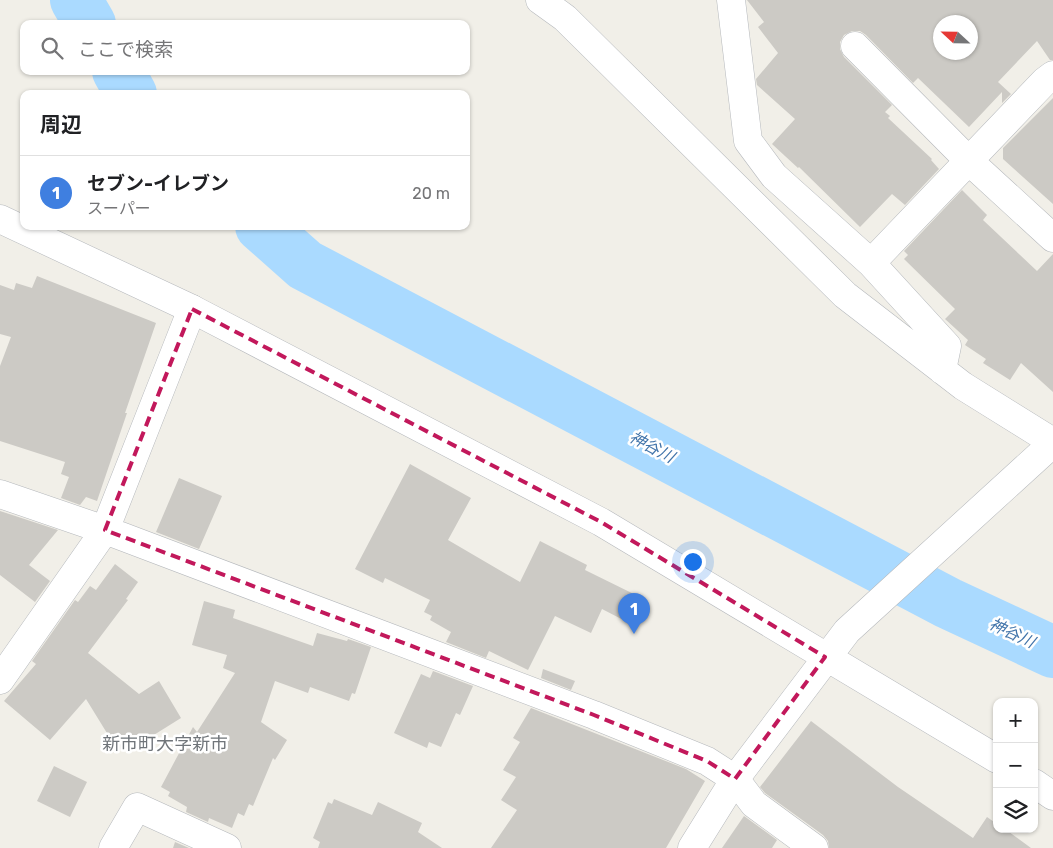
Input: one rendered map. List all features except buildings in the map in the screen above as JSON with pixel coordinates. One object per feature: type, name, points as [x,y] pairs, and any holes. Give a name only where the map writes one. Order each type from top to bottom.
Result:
[{"type":"street","points":[[540,0],[565,18],[845,295],[963,386],[1053,443],[847,631],[825,657],[734,779],[692,848]]},
{"type":"street","points":[[731,0],[748,141],[774,176],[871,263],[946,346],[942,370]]},
{"type":"street","points":[[855,46],[968,161],[1053,238]]},
{"type":"street","points":[[871,263],[1045,80],[1053,75]]},
{"type":"street","points":[[0,219],[20,228]]},
{"type":"street","points":[[23,230],[192,309],[601,522],[993,756]]},
{"type":"street","points":[[0,680],[105,530],[192,309]]},
{"type":"street","points":[[0,494],[105,530],[594,715],[707,761],[734,779],[754,804],[814,848]]},
{"type":"street","points":[[1038,786],[1053,796]]},
{"type":"street","points":[[113,848],[137,807],[227,848]]},
{"type":"highlighted area","points":[[192,309],[601,522],[825,657],[735,779],[707,761],[594,715],[105,530]]},
{"type":"waterway","name":"神谷川","points":[[76,0],[88,20]]},
{"type":"waterway","name":"神谷川","points":[[120,75],[129,90]]},
{"type":"waterway","name":"神谷川","points":[[266,230],[305,265],[948,603],[1053,652]]},
{"type":"place","name":"セブン-イレブン","points":[[634,634]]},
{"type":"district","name":"新市町大字新市","points":[[165,744]]}]
